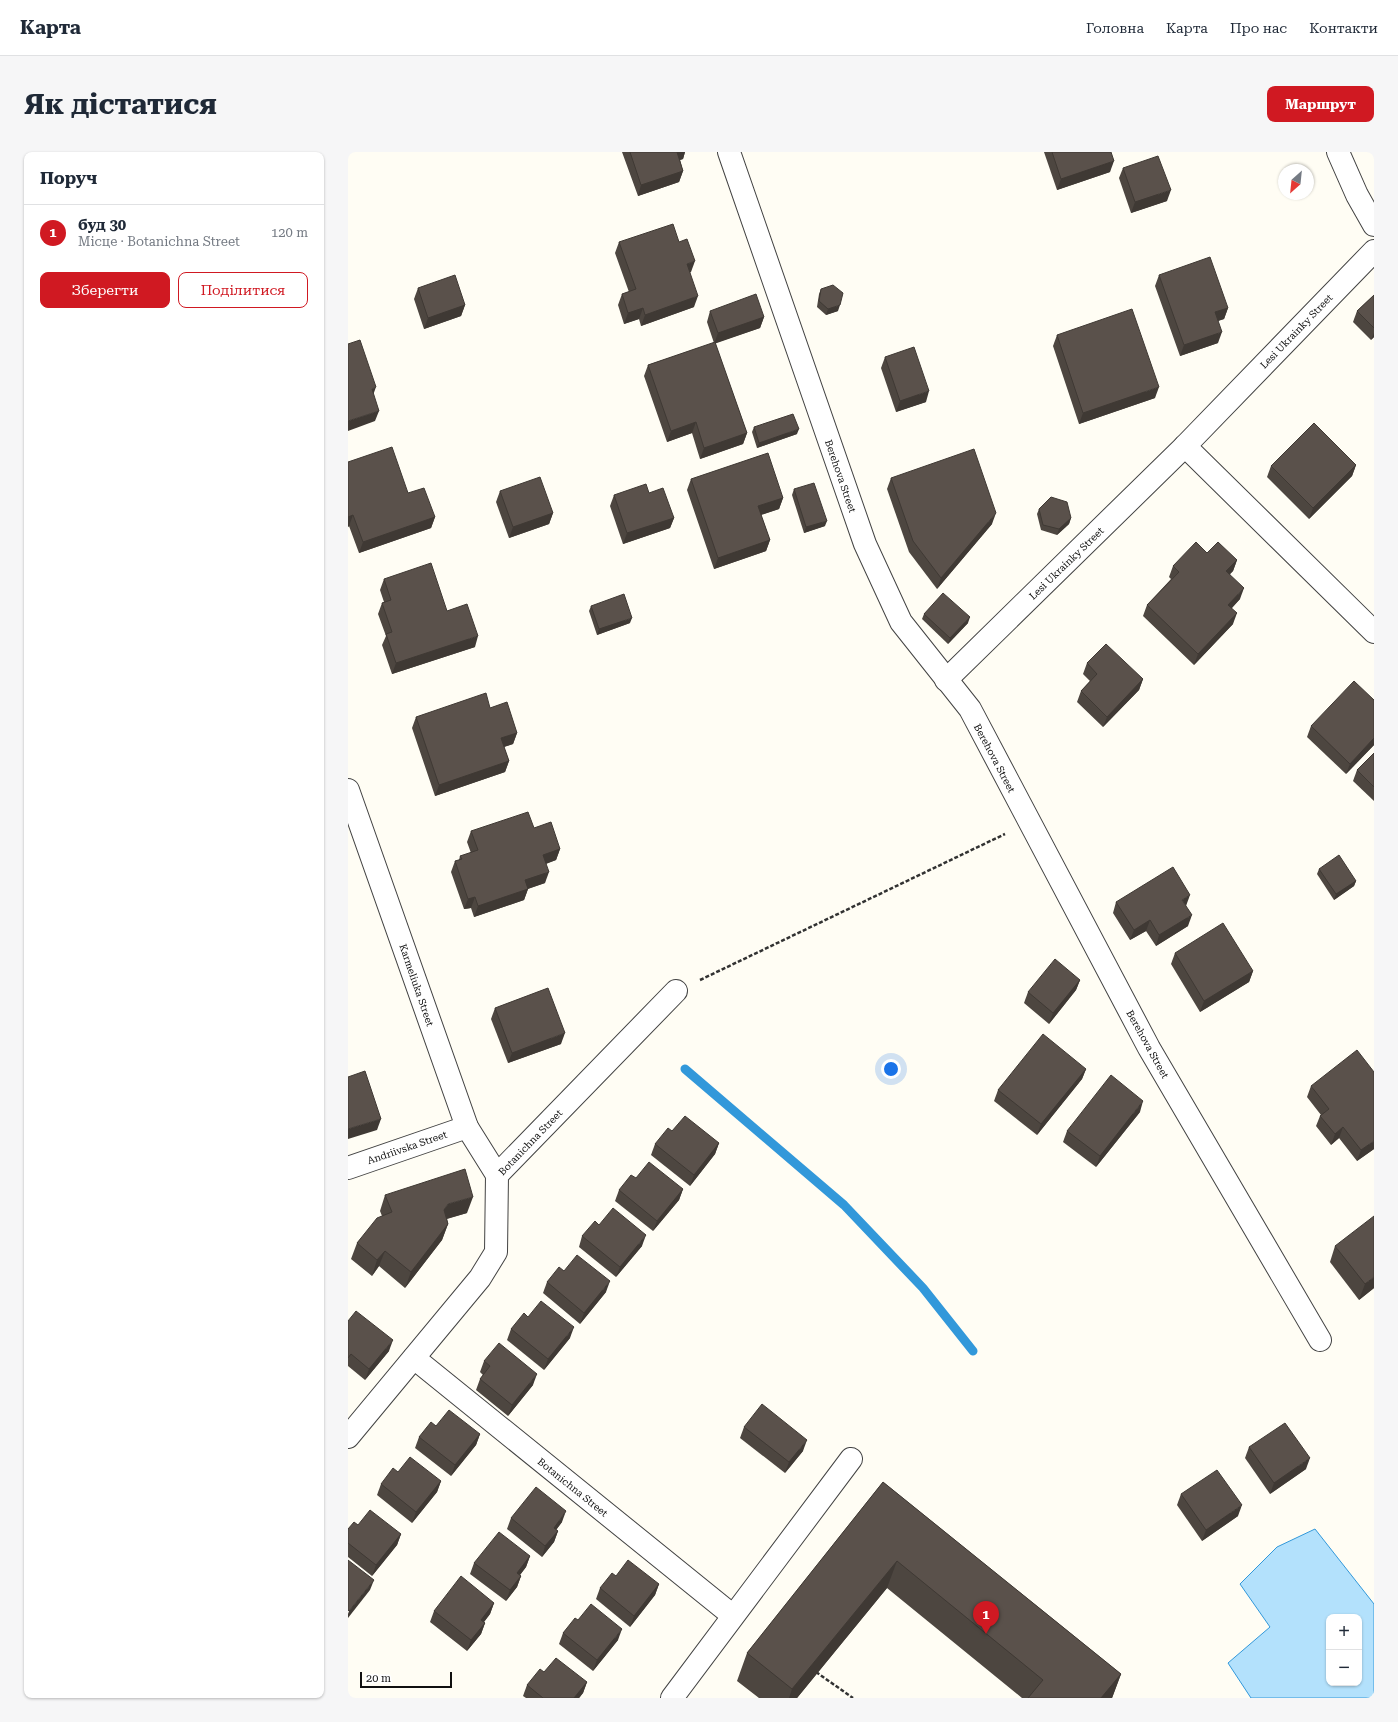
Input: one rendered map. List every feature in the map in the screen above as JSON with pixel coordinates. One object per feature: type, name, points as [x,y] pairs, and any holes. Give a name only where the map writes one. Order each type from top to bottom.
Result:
[{"type":"street","name":"Berehova Street","points":[[728,152],[865,544],[901,622],[970,710],[1149,1048],[1320,1340]]},
{"type":"street","points":[[1338,152],[1357,195],[1374,225]]},
{"type":"street","name":"Lesi Ukrainky Street","points":[[946,680],[1186,446],[1374,251]]},
{"type":"street","points":[[1186,446],[1374,632]]},
{"type":"street","name":"Karmeliuka Street","points":[[348,790],[467,1127],[497,1175]]},
{"type":"street","name":"Botanichna Street","points":[[348,1437],[480,1278],[496,1252],[497,1175],[676,991]]},
{"type":"street","name":"Andriivska Street","points":[[348,1168],[467,1127]]},
{"type":"street","name":"Botanichna Street","points":[[414,1358],[732,1615]]},
{"type":"street","points":[[672,1698],[732,1615],[851,1459]]},
{"type":"path","points":[[676,991],[1030,822]]},
{"type":"path","points":[[815,1672],[853,1698]]},
{"type":"water","points":[[1315,1529],[1374,1604],[1374,1698],[1251,1698],[1228,1663],[1270,1627],[1240,1584],[1277,1547]]},
{"type":"building","points":[[630,152],[677,152],[683,171],[641,185]]},
{"type":"building","points":[[1052,152],[1111,152],[1114,161],[1061,179]]},
{"type":"building","points":[[1158,156],[1171,190],[1135,202],[1123,168]]},
{"type":"building","points":[[673,224],[679,242],[687,239],[695,261],[687,264],[698,296],[645,315],[643,308],[628,313],[622,294],[636,289],[619,242]]},
{"type":"building","points":[[1210,257],[1228,308],[1215,312],[1222,332],[1184,345],[1159,275]]},
{"type":"building","points":[[455,275],[465,305],[428,318],[418,288]]},
{"type":"building","points":[[833,285],[843,293],[840,305],[828,309],[819,301],[821,289]]},
{"type":"building","points":[[756,294],[764,317],[718,333],[710,311]]},
{"type":"building","points":[[1374,295],[1374,328],[1357,311]]},
{"type":"building","points":[[1132,309],[1159,387],[1083,413],[1057,335]]},
{"type":"building","points":[[360,340],[376,387],[372,389],[379,411],[348,421],[348,344]]},
{"type":"building","points":[[715,342],[747,433],[704,448],[696,422],[671,431],[648,365]]},
{"type":"building","points":[[914,347],[929,391],[900,401],[885,357]]},
{"type":"building","points":[[793,414],[799,429],[759,443],[754,427]]},
{"type":"building","points":[[1314,423],[1356,465],[1313,508],[1271,466]]},
{"type":"building","points":[[392,447],[408,493],[424,488],[435,517],[363,542],[353,515],[348,517],[348,462]]},
{"type":"building","points":[[974,449],[996,513],[941,578],[913,541],[891,478]]},
{"type":"building","points":[[768,453],[783,498],[758,506],[770,540],[718,558],[691,479]]},
{"type":"building","points":[[540,477],[553,513],[513,527],[500,491]]},
{"type":"building","points":[[814,483],[827,521],[806,527],[794,489]]},
{"type":"building","points":[[646,484],[649,493],[663,488],[674,518],[627,533],[614,495]]},
{"type":"building","points":[[1051,497],[1067,502],[1071,518],[1059,529],[1043,525],[1039,509]]},
{"type":"building","points":[[1196,542],[1207,553],[1218,542],[1237,560],[1226,571],[1244,588],[1228,605],[1237,613],[1198,654],[1147,605],[1179,572],[1173,566]]},
{"type":"building","points":[[431,563],[447,611],[467,604],[478,636],[396,663],[386,634],[392,632],[382,603],[391,600],[384,579]]},
{"type":"building","points":[[943,593],[970,617],[950,638],[924,614]]},
{"type":"building","points":[[624,594],[632,618],[599,629],[591,606]]},
{"type":"building","points":[[1106,644],[1143,679],[1107,717],[1081,691],[1097,674],[1087,663]]},
{"type":"building","points":[[1354,681],[1374,700],[1374,738],[1350,764],[1311,726]]},
{"type":"building","points":[[486,693],[490,708],[507,702],[517,733],[501,738],[509,761],[439,785],[416,717]]},
{"type":"building","points":[[1374,753],[1374,787],[1357,770]]},
{"type":"building","points":[[528,812],[534,828],[551,822],[560,849],[543,855],[549,872],[525,880],[528,889],[478,906],[475,897],[468,899],[455,861],[462,859],[460,856],[478,850],[471,831]]},
{"type":"building","points":[[1339,855],[1356,881],[1336,894],[1319,869]]},
{"type":"building","points":[[1173,867],[1190,895],[1182,900],[1192,915],[1159,935],[1150,920],[1134,930],[1116,902]]},
{"type":"building","points":[[1223,923],[1253,971],[1204,1001],[1175,953]]},
{"type":"building","points":[[1055,959],[1080,980],[1053,1013],[1028,992]]},
{"type":"building","points":[[548,988],[565,1033],[512,1053],[495,1008]]},
{"type":"building","points":[[1043,1034],[1086,1069],[1041,1124],[998,1090]]},
{"type":"building","points":[[1357,1050],[1374,1072],[1374,1141],[1361,1150],[1343,1127],[1335,1134],[1320,1116],[1329,1109],[1311,1086]]},
{"type":"building","points":[[365,1071],[381,1119],[348,1129],[348,1077]]},
{"type":"building","points":[[1111,1075],[1143,1101],[1100,1156],[1067,1131]]},
{"type":"building","points":[[685,1116],[719,1143],[694,1175],[655,1144],[668,1128],[672,1131]]},
{"type":"building","points":[[649,1162],[683,1189],[657,1221],[619,1190],[631,1175],[636,1178]]},
{"type":"building","points":[[465,1169],[473,1197],[448,1204],[444,1210],[448,1224],[411,1272],[385,1251],[377,1260],[357,1243],[377,1218],[392,1212],[385,1195]]},
{"type":"building","points":[[613,1208],[646,1235],[620,1267],[582,1236],[595,1221],[599,1225]]},
{"type":"building","points":[[1374,1216],[1374,1277],[1365,1284],[1335,1246]]},
{"type":"building","points":[[577,1255],[610,1281],[584,1313],[547,1282],[559,1267],[564,1271]]},
{"type":"building","points":[[541,1301],[574,1327],[548,1359],[511,1329],[524,1313],[528,1317]]},
{"type":"building","points":[[356,1311],[393,1340],[369,1369],[351,1354],[348,1358],[348,1321]]},
{"type":"building","points":[[499,1343],[537,1374],[512,1405],[480,1379],[490,1366],[484,1361]]},
{"type":"building","points":[[762,1404],[807,1440],[789,1462],[744,1427]]},
{"type":"building","points":[[449,1410],[480,1434],[455,1465],[419,1437],[431,1422],[436,1426]]},
{"type":"building","points":[[1285,1423],[1310,1458],[1274,1483],[1249,1447]]},
{"type":"building","points":[[410,1457],[441,1481],[416,1512],[381,1484],[393,1468],[398,1472]]},
{"type":"building","points":[[1217,1470],[1242,1505],[1206,1530],[1181,1494]]},
{"type":"building","points":[[883,1482],[1121,1674],[1101,1698],[1028,1698],[1043,1680],[897,1561],[792,1689],[747,1653]]},
{"type":"building","points":[[536,1487],[566,1511],[554,1528],[558,1531],[545,1546],[511,1518]]},
{"type":"building","points":[[370,1510],[401,1534],[376,1565],[348,1543],[348,1529],[354,1522],[358,1525]]},
{"type":"building","points":[[499,1532],[530,1556],[517,1573],[521,1576],[510,1590],[474,1563]]},
{"type":"building","points":[[348,1560],[374,1580],[349,1611],[348,1610]]},
{"type":"building","points":[[628,1560],[659,1584],[634,1616],[600,1588],[612,1573],[616,1576]]},
{"type":"building","points":[[461,1576],[494,1603],[481,1620],[485,1623],[471,1640],[434,1611]]},
{"type":"building","points":[[591,1604],[622,1629],[597,1660],[563,1633],[575,1618],[578,1620]]},
{"type":"building","points":[[556,1658],[587,1682],[574,1698],[543,1698],[527,1685],[540,1669],[544,1672]]},
{"type":"waterway","points":[[685,1069],[844,1205],[923,1288],[973,1351]]},
{"type":"place","name":"буд 30","points":[[986,1634]]}]
